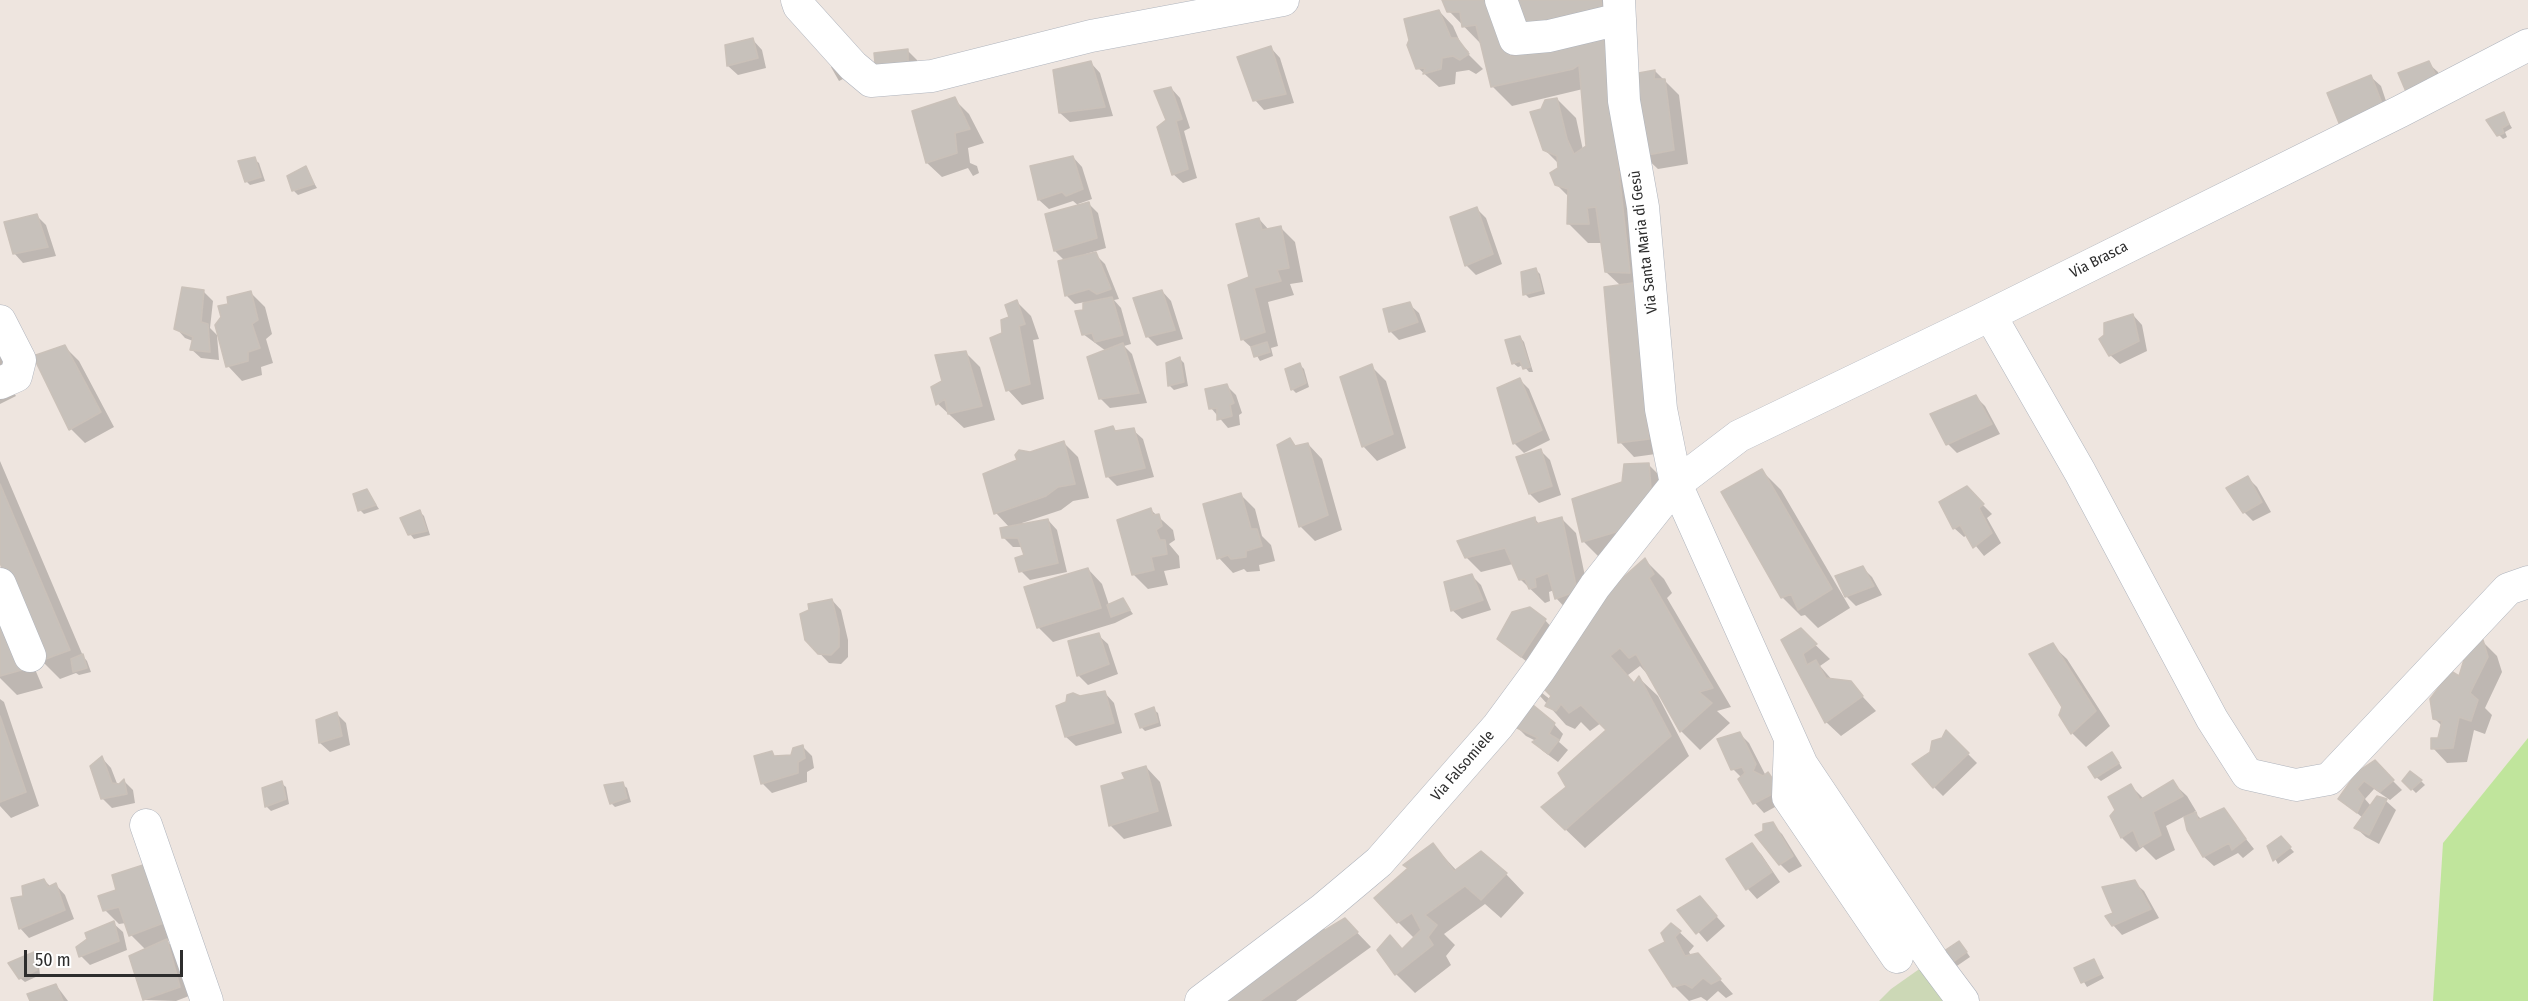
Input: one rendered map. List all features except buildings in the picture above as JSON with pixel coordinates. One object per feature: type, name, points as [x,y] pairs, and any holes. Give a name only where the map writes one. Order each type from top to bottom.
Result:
[{"type":"street","points":[[797,0],[799,6],[853,66],[871,81],[932,76],[1187,9],[1283,0]]},
{"type":"street","points":[[1501,0],[1515,39],[1549,36],[1620,9]]},
{"type":"street","name":"Via Santa Maria di Gesù","points":[[1620,9],[1624,100],[1643,207],[1661,409],[1676,484],[1790,741],[1808,775],[1933,961],[1963,1001]]},
{"type":"street","name":"Via Brasca","points":[[1676,484],[1739,436],[1990,315],[2401,111],[2528,45]]},
{"type":"street","points":[[1990,315],[2080,472],[2212,719],[2247,774],[2296,785],[2330,779],[2508,589],[2528,582]]},
{"type":"street","points":[[0,321],[20,360],[16,376],[0,383]]},
{"type":"street","name":"Via Falsomiele","points":[[1201,1001],[1323,909],[1380,862],[1498,726],[1540,669],[1595,586],[1676,484]]},
{"type":"street","points":[[0,584],[30,656]]},
{"type":"street","points":[[1790,741],[1788,797],[1897,957]]},
{"type":"street","points":[[146,825],[207,1001]]},
{"type":"green space","points":[[2528,738],[2528,1001],[2433,1001],[2443,843]]},
{"type":"green space","points":[[1925,965],[1953,1001],[1879,1001],[1891,989]]}]
